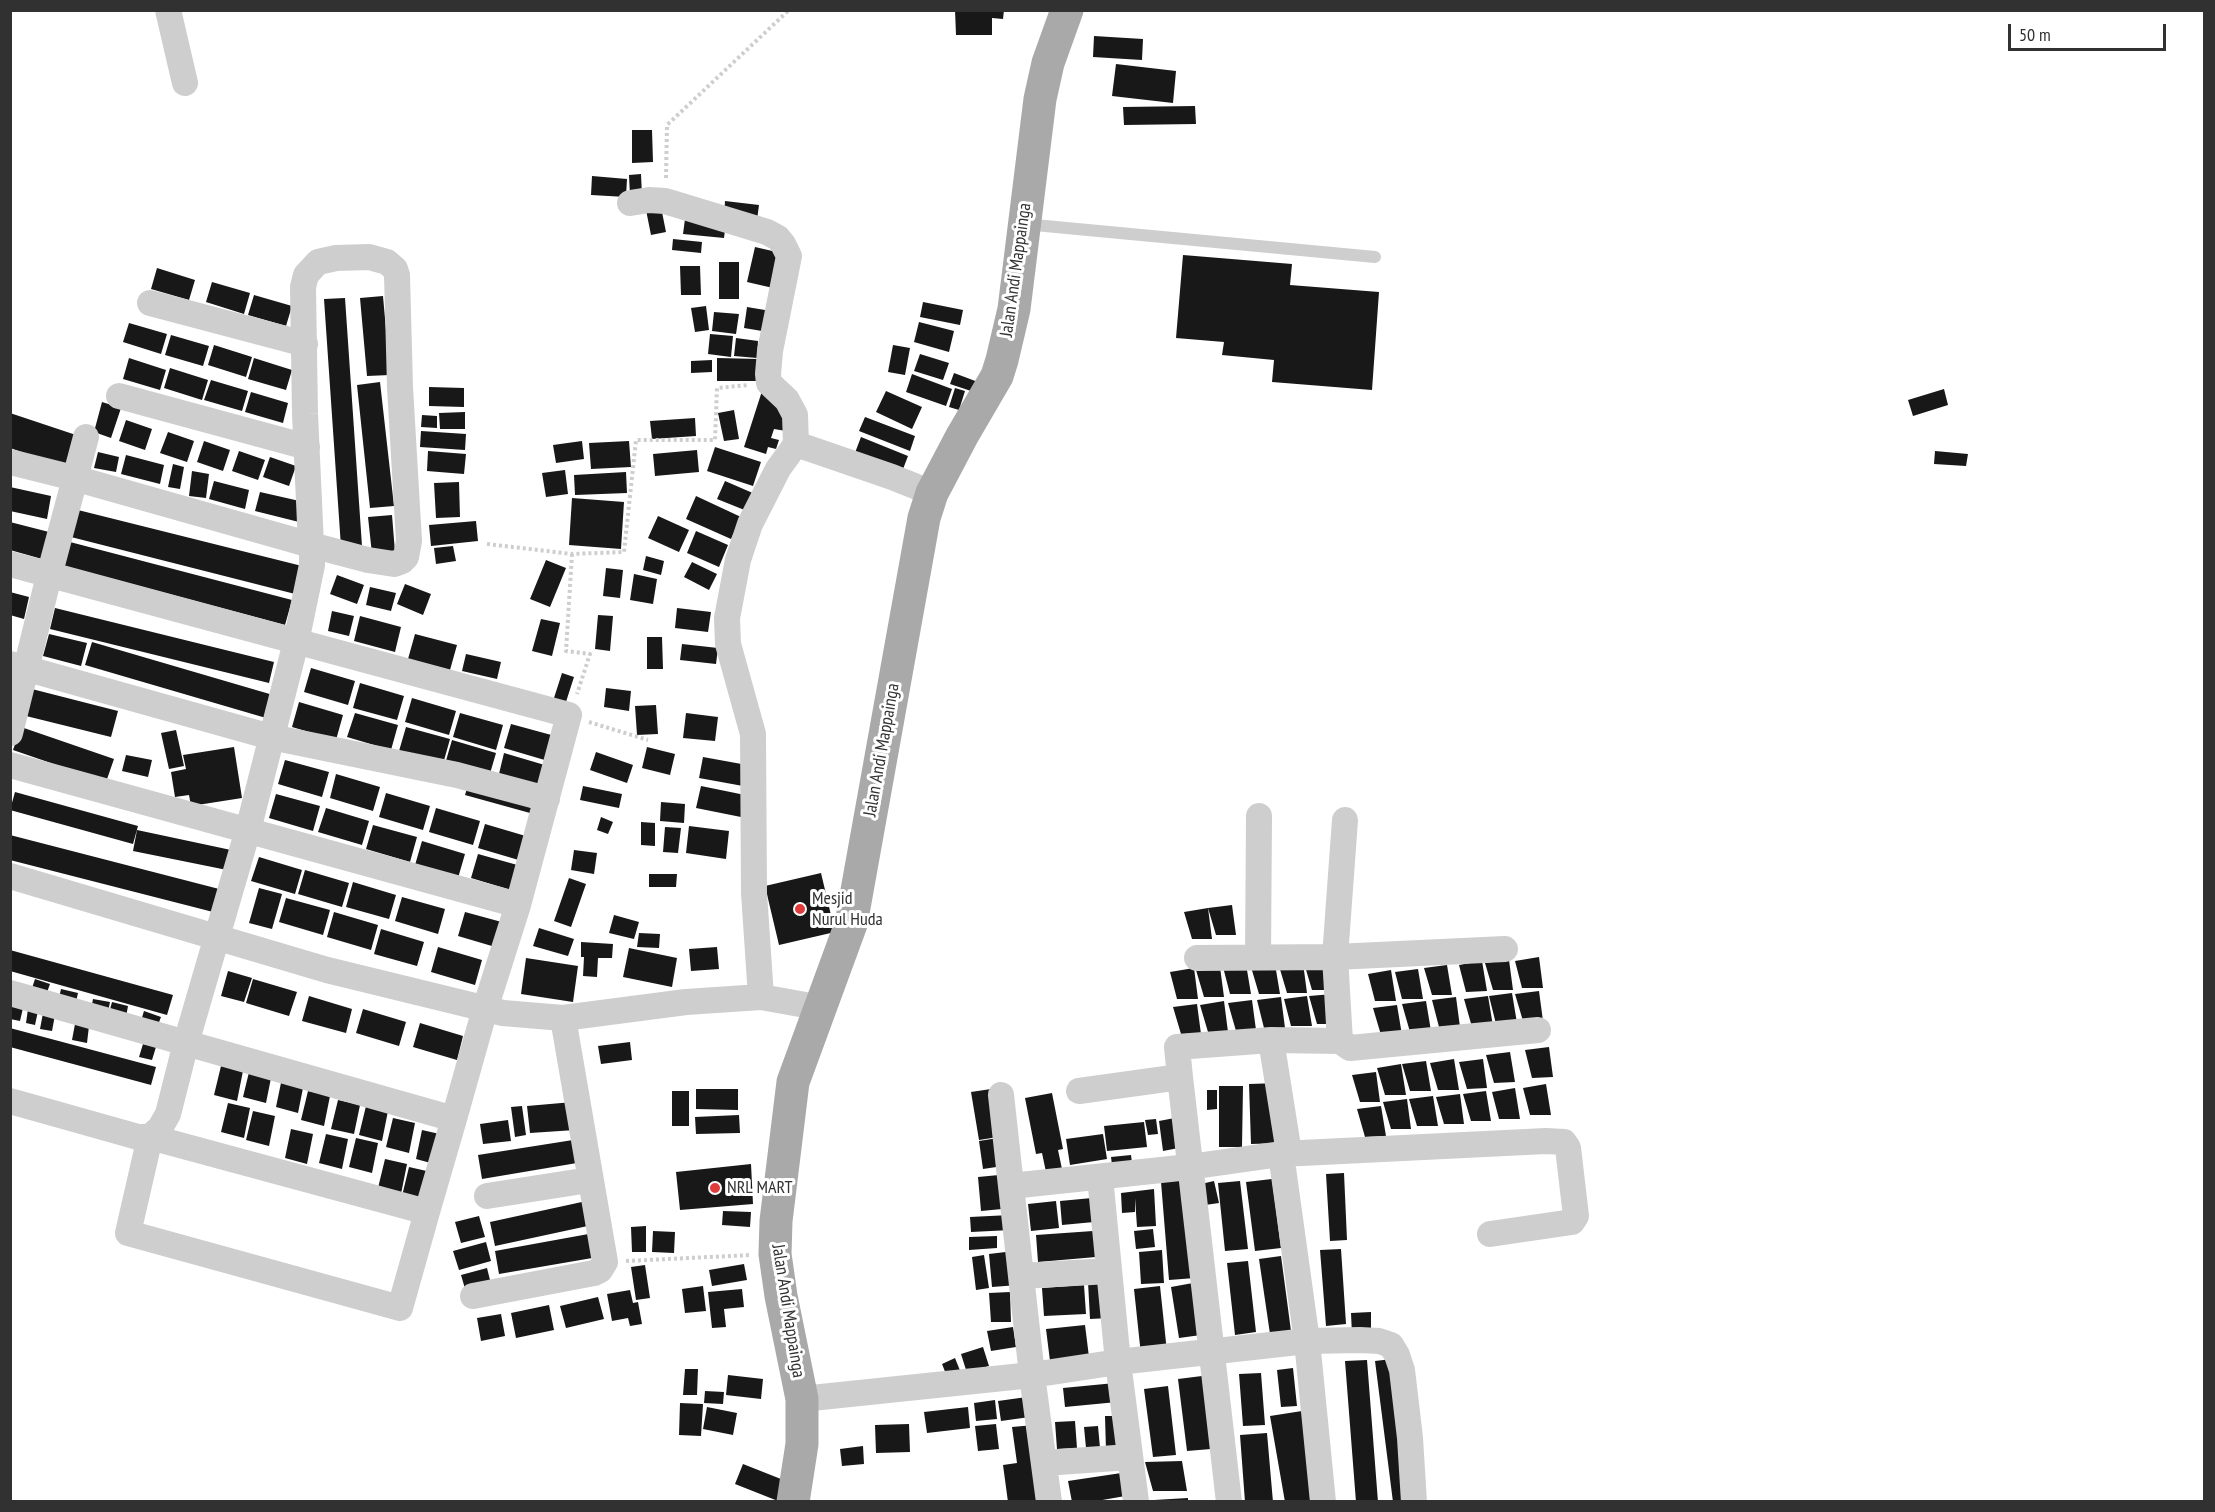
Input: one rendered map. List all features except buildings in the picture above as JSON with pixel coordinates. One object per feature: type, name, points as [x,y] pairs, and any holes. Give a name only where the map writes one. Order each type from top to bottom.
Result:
[{"type":"main road","name":"Jalan Andi Mappainga","points":[[793,1502],[802,1444],[802,1399],[775,1254],[776,1221],[794,1083],[801,1058],[822,1008],[851,924],[924,518],[932,493],[997,376],[1014,309],[1023,224],[1042,90],[1054,43],[1067,10]]},
{"type":"street","points":[[168,10],[185,83]]},
{"type":"street","points":[[630,203],[649,200],[666,201],[767,232],[778,238],[789,256],[770,351],[769,383],[787,400],[795,415],[796,444],[778,469],[750,524],[738,560],[727,618],[728,644],[753,734],[754,892],[761,997]]},
{"type":"street","points":[[10,462],[74,478],[311,544],[381,563],[394,564],[406,557],[409,541],[400,387],[397,275],[393,266],[369,257],[336,258],[318,262],[306,275],[303,287],[307,447],[311,544],[312,565],[296,642],[248,830],[186,1043],[168,1114],[160,1128],[150,1137],[128,1233],[400,1308],[485,1009],[518,904],[569,715],[296,642],[49,576],[10,564]]},
{"type":"street","points":[[150,303],[305,344]]},
{"type":"street","points":[[119,396],[307,447]]},
{"type":"street","points":[[10,733],[18,666],[49,576],[86,437]]},
{"type":"street","points":[[796,444],[932,493]]},
{"type":"street","points":[[18,666],[271,737],[457,775],[547,799]]},
{"type":"street","points":[[10,765],[518,904]]},
{"type":"street","points":[[1258,957],[1259,816]]},
{"type":"street","points":[[1340,1041],[1335,957],[1345,820]]},
{"type":"street","points":[[10,876],[327,970],[503,1013],[563,1018],[686,1002],[761,997],[822,1008]]},
{"type":"street","points":[[1197,958],[1335,957],[1505,949]]},
{"type":"street","points":[[10,993],[454,1119]]},
{"type":"street","points":[[473,1296],[594,1273],[600,1270],[605,1262],[563,1018]]},
{"type":"street","points":[[1229,1502],[1177,1047],[1271,1040],[1340,1041],[1350,1048],[1538,1030]]},
{"type":"street","points":[[1271,1040],[1307,1341],[1323,1502]]},
{"type":"street","points":[[1079,1091],[1180,1077]]},
{"type":"street","points":[[1001,1095],[1032,1375],[1049,1502]]},
{"type":"street","points":[[10,1101],[138,1137],[150,1137],[427,1212]]},
{"type":"street","points":[[1011,1186],[1285,1154],[1534,1141],[1564,1142],[1568,1148],[1576,1216],[1572,1222],[1490,1234]]},
{"type":"street","points":[[1100,1177],[1118,1362],[1136,1502]]},
{"type":"street","points":[[487,1196],[590,1180]]},
{"type":"street","points":[[1021,1276],[1109,1271]]},
{"type":"street","points":[[802,1399],[1032,1375],[1118,1362],[1307,1341],[1379,1341],[1391,1345],[1402,1370],[1410,1438],[1414,1502]]},
{"type":"street","points":[[1044,1463],[1130,1457]]},
{"type":"lane","points":[[1023,224],[1375,256]]},
{"type":"path","points":[[666,201],[667,125],[789,10]]},
{"type":"path","points":[[487,544],[572,554],[624,552],[636,440],[716,440],[717,388],[769,383]]},
{"type":"path","points":[[572,554],[566,651],[590,654],[569,715],[648,740]]},
{"type":"path","points":[[605,1262],[775,1254]]},
{"type":"place","name":"Mesjid Nurul Huda","points":[[800,909]]},
{"type":"place","name":"NRL MART","points":[[715,1188]]}]
